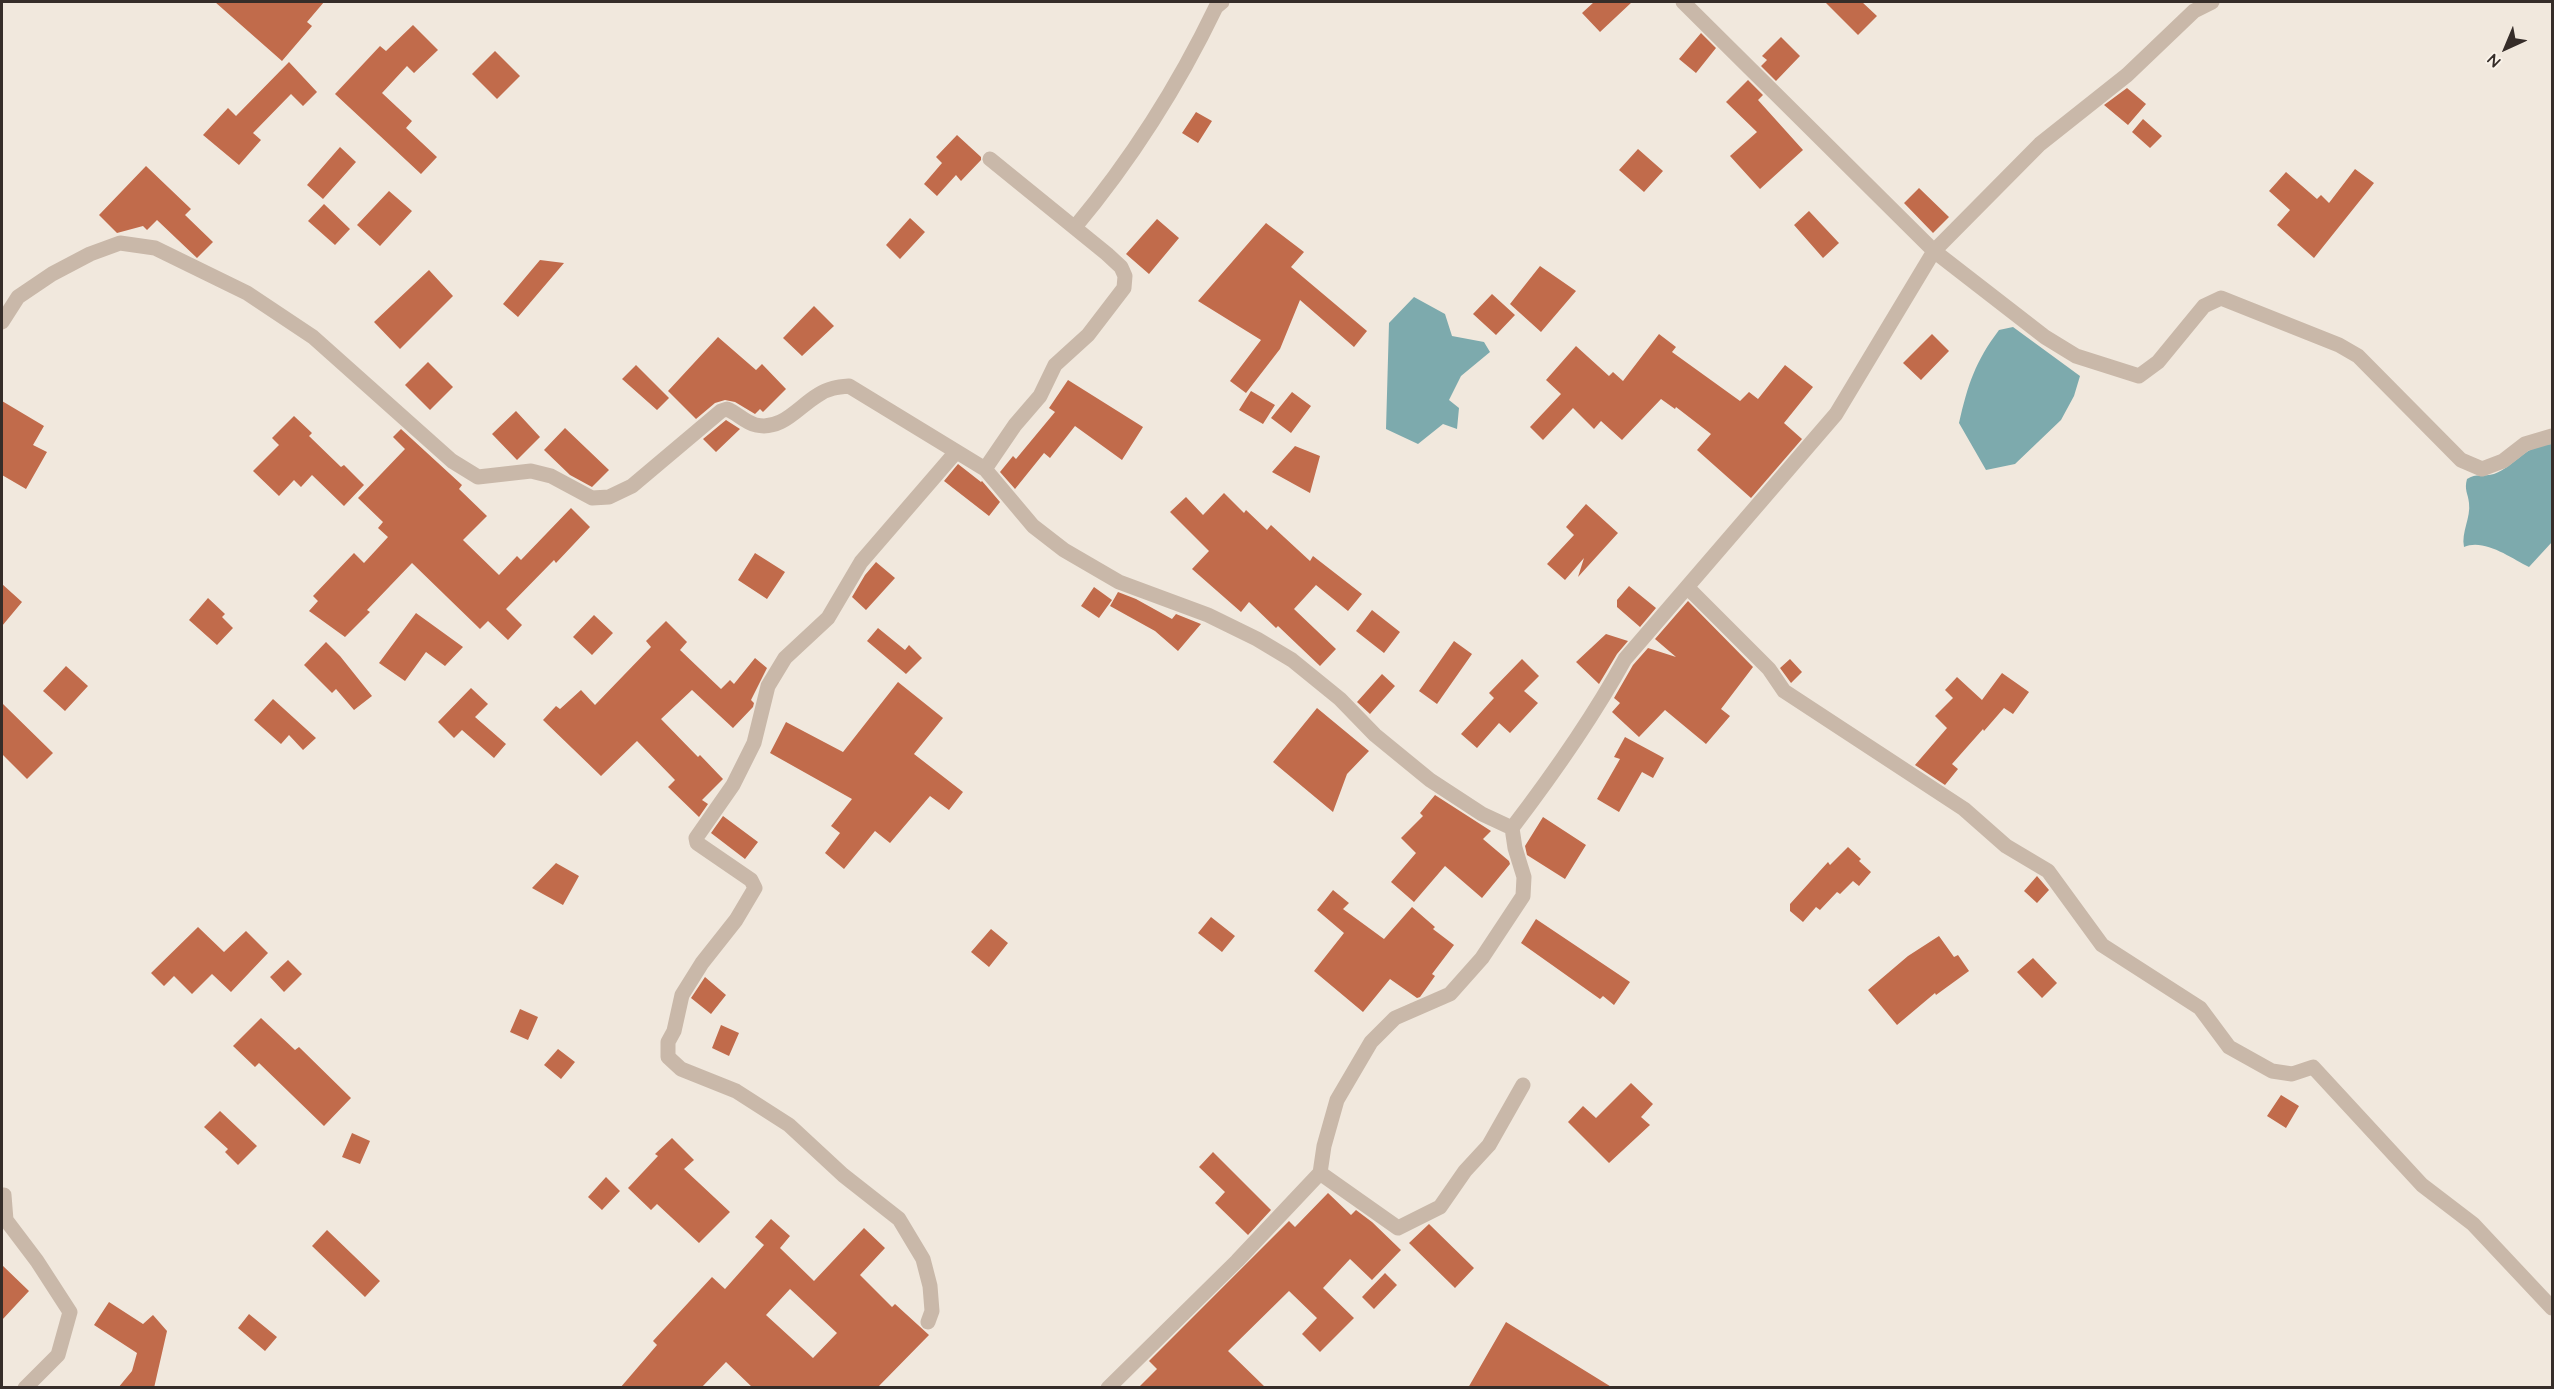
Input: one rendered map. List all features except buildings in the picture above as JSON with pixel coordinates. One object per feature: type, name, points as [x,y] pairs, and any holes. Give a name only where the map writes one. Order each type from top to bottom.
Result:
[{"type":"street","points":[[1075,227],[1113,182],[1190,63],[1216,7],[1222,2]]},
{"type":"street","points":[[1683,2],[1934,251],[2045,337],[2076,356],[2139,376],[2158,362],[2204,306],[2221,298],[2339,345],[2358,356],[2461,460],[2482,469],[2503,460],[2525,444],[2553,435]]},
{"type":"street","points":[[1108,1388],[1237,1261],[1320,1173],[1324,1146],[1337,1100],[1371,1042],[1395,1018],[1450,994],[1482,958],[1523,896],[1524,877],[1515,848],[1512,828],[1563,761],[1625,659],[1836,414],[1934,251],[2040,144],[2127,75],[2194,11],[2212,2]]},
{"type":"street","points":[[985,469],[1015,426],[1040,396],[1055,365],[1088,335],[1124,288],[1125,276],[1121,267],[1075,227],[990,159]]},
{"type":"street","points":[[2,322],[18,297],[52,274],[90,254],[120,243],[155,248],[247,293],[313,337],[452,461],[478,477],[531,471],[551,476],[592,498],[609,497],[632,486],[721,411],[727,409],[753,425],[767,426],[782,422],[818,394],[833,387],[849,386],[985,469],[1034,526],[1064,550],[1119,582],[1208,615],[1257,639],[1283,655],[1340,699],[1375,735],[1430,780],[1482,814],[1512,828]]},
{"type":"street","points":[[928,1322],[932,1311],[930,1286],[923,1259],[899,1219],[843,1175],[789,1125],[736,1091],[681,1069],[668,1057],[668,1042],[674,1031],[682,995],[702,963],[736,920],[755,888],[751,880],[697,843],[696,838],[733,785],[754,743],[768,686],[784,658],[828,618],[861,562],[956,452]]},
{"type":"street","points":[[1687,587],[1769,669],[1784,691],[1964,808],[2006,846],[2048,871],[2102,945],[2200,1008],[2229,1047],[2272,1071],[2292,1074],[2313,1066],[2422,1185],[2473,1224],[2553,1308]]},
{"type":"street","points":[[1320,1173],[1398,1228],[1440,1207],[1465,1171],[1489,1145],[1523,1085]]},
{"type":"street","points":[[4,1195],[6,1220],[37,1261],[70,1312],[58,1355],[26,1388]]},
{"type":"water","points":[[1414,297],[1445,314],[1452,336],[1484,342],[1490,352],[1461,376],[1449,400],[1459,408],[1457,429],[1443,424],[1418,444],[1386,429],[1389,323]]},
{"type":"water","points":[[2013,327],[2080,376],[2074,396],[2061,420],[2015,464],[1986,470],[1959,423],[1969,385],[1978,363],[1999,330]]},
{"type":"water","points":[[2552,444],[2552,542],[2529,567],[2489,547],[2472,545],[2464,547],[2463,541],[2469,514],[2467,479],[2494,474],[2534,448]]}]
